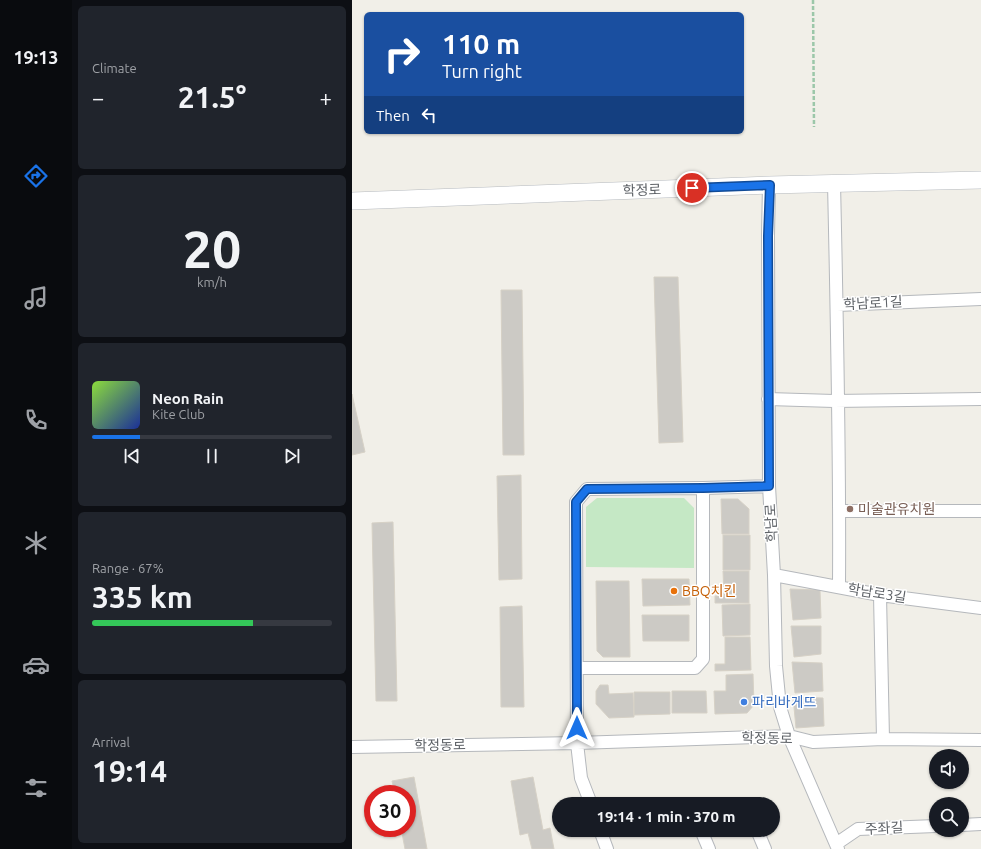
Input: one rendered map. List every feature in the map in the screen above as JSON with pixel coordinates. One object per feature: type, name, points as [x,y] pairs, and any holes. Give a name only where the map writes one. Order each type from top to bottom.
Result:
[{"type":"main road","name":"학정로","points":[[352,201],[770,185],[981,180]]},
{"type":"street","points":[[834,183],[837,304]]},
{"type":"street","name":"학남로","points":[[770,185],[768,236],[769,486],[774,575],[776,666],[780,707],[789,736],[837,846]]},
{"type":"street","name":"학남로1길","points":[[839,587],[840,511],[837,304],[981,299]]},
{"type":"street","points":[[768,399],[981,399]]},
{"type":"street","points":[[588,797],[581,778],[577,743],[576,502],[587,489],[769,486]]},
{"type":"street","points":[[577,668],[695,668],[703,659],[703,488]]},
{"type":"street","points":[[840,511],[980,511]]},
{"type":"street","name":"학남로3길","points":[[774,575],[880,595],[981,608]]},
{"type":"street","points":[[880,595],[883,739]]},
{"type":"street","name":"학정동로","points":[[352,747],[577,743],[789,736],[813,742],[883,739],[981,740]]},
{"type":"street","points":[[969,825],[981,824]]},
{"type":"street","name":"주좌길","points":[[837,846],[858,830],[929,826]]},
{"type":"street","points":[[603,837],[607,849]]},
{"type":"street","points":[[704,837],[710,849]]},
{"type":"street","points":[[760,837],[765,849]]},
{"type":"path","points":[[813,0],[814,127]]},
{"type":"green space","points":[[597,498],[684,498],[694,508],[694,568],[586,567],[586,507]]},
{"type":"building","points":[[654,277],[678,277],[683,442],[659,443]]},
{"type":"building","points":[[501,290],[522,290],[524,455],[503,455]]},
{"type":"building","points":[[352,394],[365,452],[352,455]]},
{"type":"building","points":[[521,475],[522,579],[499,580],[497,476]]},
{"type":"building","points":[[721,499],[738,499],[749,509],[749,534],[722,534]]},
{"type":"building","points":[[393,522],[397,701],[376,701],[372,523]]},
{"type":"building","points":[[723,535],[750,535],[750,570],[723,570]]},
{"type":"building","points":[[723,571],[749,571],[749,603],[715,603],[715,596],[724,596]]},
{"type":"building","points":[[642,579],[689,579],[690,605],[643,606]]},
{"type":"building","points":[[596,581],[629,581],[630,657],[603,657],[597,651]]},
{"type":"building","points":[[790,589],[820,590],[821,618],[793,620]]},
{"type":"building","points":[[750,604],[750,635],[723,636],[722,605]]},
{"type":"building","points":[[522,606],[524,707],[501,707],[500,607]]},
{"type":"building","points":[[642,615],[689,615],[689,641],[643,641]]},
{"type":"building","points":[[791,626],[821,626],[821,654],[794,657]]},
{"type":"building","points":[[725,637],[750,637],[751,670],[715,671],[715,664],[725,664]]},
{"type":"building","points":[[792,662],[822,663],[823,691],[795,693]]},
{"type":"building","points":[[753,674],[754,705],[747,713],[715,714],[714,691],[726,691],[726,675]]},
{"type":"building","points":[[600,685],[608,685],[609,694],[633,693],[634,717],[609,718],[596,704],[596,691]]},
{"type":"building","points":[[672,691],[706,691],[707,713],[672,713]]},
{"type":"building","points":[[634,692],[670,692],[670,714],[634,715]]},
{"type":"building","points":[[793,697],[823,698],[824,726],[796,728]]},
{"type":"building","points":[[414,777],[415,785],[393,785],[392,781]]},
{"type":"building","points":[[533,777],[543,830],[550,828],[554,849],[532,849],[528,833],[520,835],[511,781]]},
{"type":"building","points":[[416,788],[427,849],[405,849],[403,837],[416,837]]},
{"type":"place","name":"미술관유치원","points":[[850,509]]},
{"type":"place","name":"BBQ치킨","points":[[674,591]]},
{"type":"place","name":"파리바게뜨","points":[[744,702]]},
{"type":"route","points":[[577,728],[576,502],[587,489],[769,486],[768,236],[770,185],[692,188]]}]
